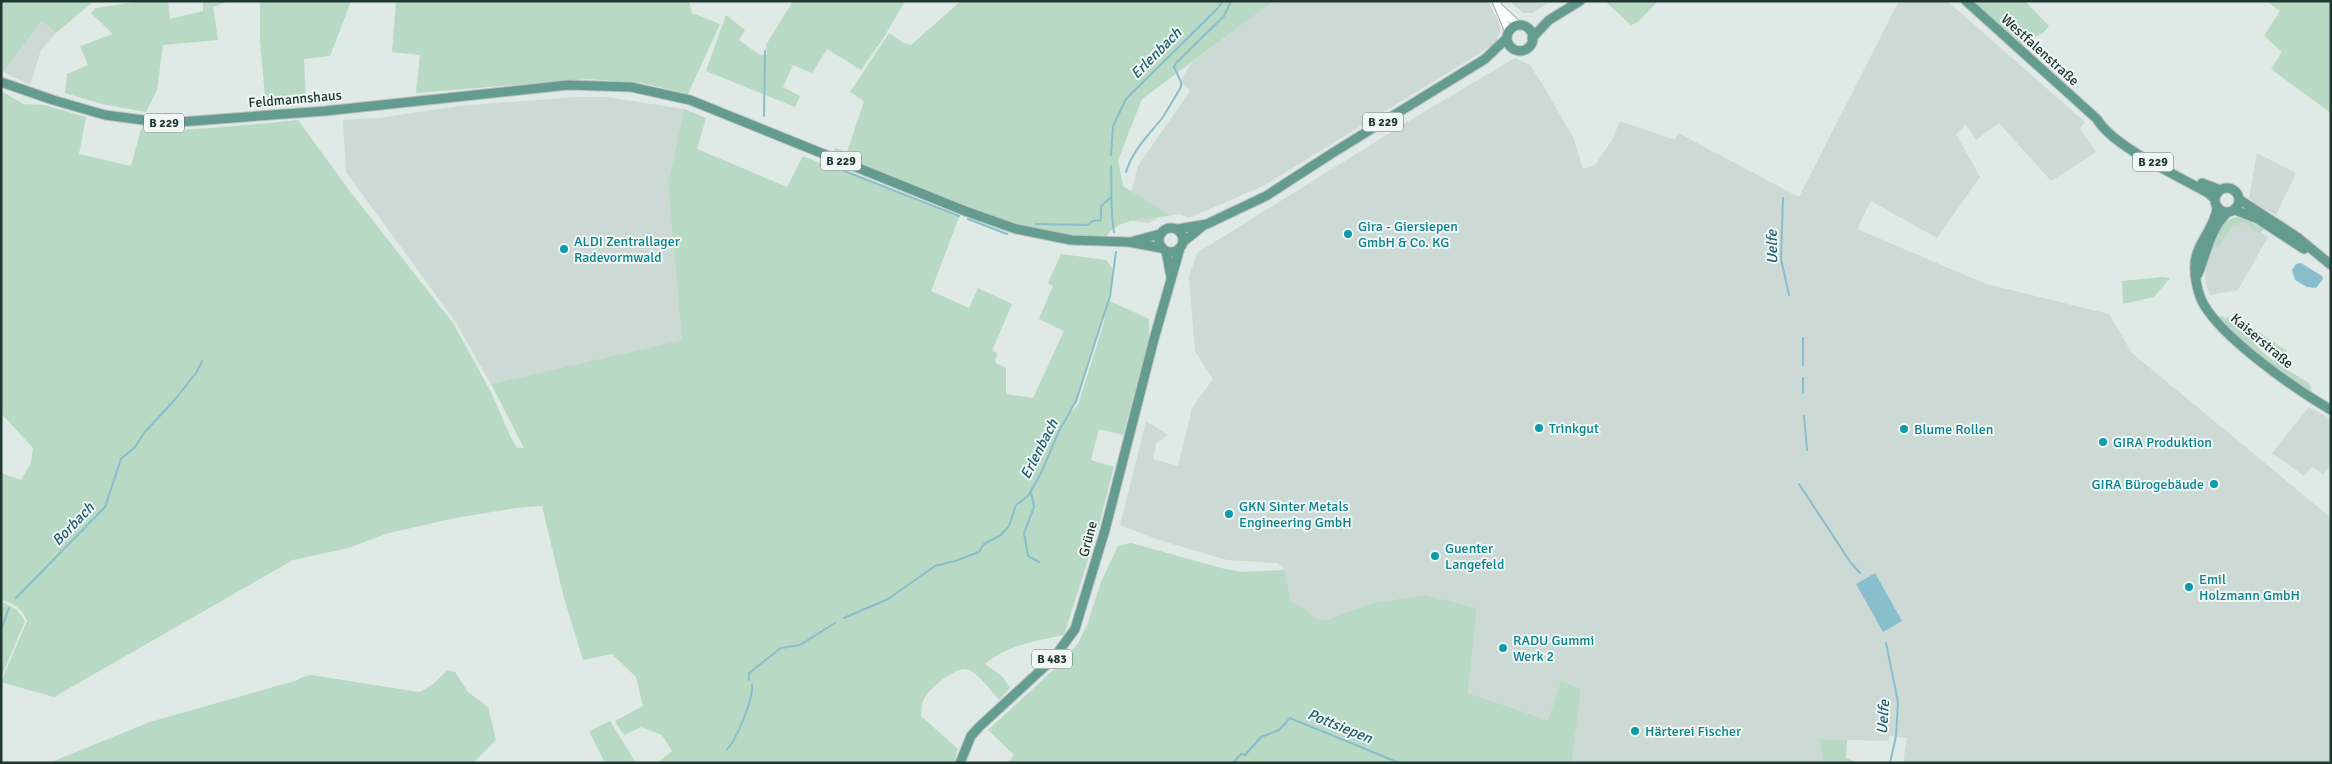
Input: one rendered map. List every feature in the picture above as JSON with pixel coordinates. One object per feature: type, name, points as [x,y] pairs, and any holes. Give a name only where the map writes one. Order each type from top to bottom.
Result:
[{"type":"main road","points":[[1549,20],[1522,26],[1508,35],[1509,46],[1520,51],[1526,49],[1531,45],[1532,38],[1549,20],[1580,1]]},
{"type":"main road","name":"Westfalenstraße","points":[[1966,1],[2097,119],[2104,129],[2133,150],[2208,193],[2216,203]]},
{"type":"main road","points":[[1522,26],[1532,38]]},
{"type":"main road","name":"B 229","points":[[1485,59],[1508,35]]},
{"type":"main road","name":"B 229","points":[[1182,245],[1207,224],[1266,196],[1485,59],[1513,49]]},
{"type":"main road","name":"Feldmannshaus","points":[[1,82],[74,106],[123,118],[166,123],[325,111],[519,90],[596,85],[631,87],[690,100],[1004,225],[1056,238],[1129,242]]},
{"type":"main road","name":"Westfalenstraße","points":[[2097,119],[2108,124],[2144,151],[2210,188],[2220,190]]},
{"type":"main road","points":[[2232,189],[2238,194],[2240,200],[2303,241],[2331,265],[2258,219],[2232,211],[2216,203],[2220,190],[2232,189]]},
{"type":"main road","points":[[2196,276],[2212,237],[2222,219],[2232,211],[2240,200]]},
{"type":"main road","name":"Kaiserstraße","points":[[2216,203],[2215,218],[2197,256],[2195,265],[2203,303],[2218,323],[2277,374],[2331,410]]},
{"type":"main road","name":"B 229","points":[[1178,229],[1207,224]]},
{"type":"main road","points":[[1166,228],[1178,229],[1182,235],[1182,245],[1173,252],[1164,249],[1158,241],[1160,234],[1166,228]]},
{"type":"main road","name":"B 229","points":[[1129,242],[1160,234]]},
{"type":"main road","name":"B 229","points":[[1129,242],[1164,249]]},
{"type":"main road","name":"Grüne","points":[[960,763],[971,736],[1053,659],[1076,630],[1102,540],[1154,339],[1182,245]]},
{"type":"main road","name":"Grüne","points":[[1164,249],[1169,262],[1171,282]]},
{"type":"street","points":[[1498,5],[1522,26]]},
{"type":"street","points":[[1498,5],[1508,35]]},
{"type":"shaded area","points":[[1274,1],[1488,1],[1499,23],[1500,31],[1496,43],[1263,186],[1189,218],[1180,214],[1160,217],[1149,223],[1124,220],[1138,166],[1190,91],[1180,82],[1191,63]]},
{"type":"shaded area","points":[[1509,1],[1552,1],[1532,13],[1523,13]]},
{"type":"shaded area","points":[[1899,1],[1947,1],[2085,122],[2080,129],[2096,152],[2051,181],[1999,123],[1976,140],[1966,124],[1956,134],[1980,177],[1937,238],[1871,201],[1857,229],[1986,284],[2109,314],[2132,353],[2331,518],[2331,763],[1903,763],[1907,738],[1889,736],[1889,741],[1819,739],[1823,763],[1572,763],[1581,689],[1561,680],[1548,720],[1468,693],[1477,608],[1424,595],[1372,603],[1327,620],[1316,619],[1303,607],[1291,603],[1283,567],[1277,563],[1227,560],[1162,541],[1120,525],[1146,421],[1168,435],[1156,444],[1153,459],[1178,466],[1192,408],[1213,379],[1195,351],[1189,277],[1197,253],[1422,113],[1515,58],[1530,65],[1541,82],[1574,139],[1583,169],[1595,165],[1612,140],[1620,121],[1675,140],[1678,133],[1799,197]]},
{"type":"shaded area","points":[[42,21],[56,33],[41,50],[30,85],[3,72]]},
{"type":"shaded area","points":[[576,97],[607,97],[684,109],[668,184],[682,340],[491,384],[455,321],[346,172],[343,120],[379,118],[459,106]]},
{"type":"shaded area","points":[[2257,153],[2296,173],[2276,215],[2257,205],[2249,198]]},
{"type":"shaded area","points":[[2239,219],[2268,237],[2238,290],[2210,295],[2205,282],[2209,254],[2222,228]]},
{"type":"shaded area","points":[[2309,407],[2331,419],[2331,465],[2323,474],[2312,467],[2304,476],[2272,453]]},
{"type":"green space","points":[[1,1],[94,1],[56,33],[42,21],[3,72],[1,72]]},
{"type":"green space","points":[[142,1],[168,1],[170,19],[203,11],[203,1],[229,1],[213,7],[218,40],[163,45],[157,90],[146,112],[102,104],[65,93],[67,74],[88,65],[80,46],[113,34],[91,13],[96,8]]},
{"type":"green space","points":[[260,1],[351,1],[330,56],[304,59],[306,102],[266,108],[260,41]]},
{"type":"green space","points":[[396,1],[689,1],[692,13],[720,24],[688,94],[642,83],[588,79],[416,93],[420,55],[392,52]]},
{"type":"green space","points":[[793,1],[905,1],[884,37],[861,70],[827,49],[812,73],[793,65],[783,87],[800,96],[795,107],[706,71],[726,15],[745,30],[739,40],[760,55],[767,55],[766,45]]},
{"type":"green space","points":[[961,1],[1274,1],[1142,99],[1118,160],[1123,186],[1170,216],[1135,220],[1118,226],[1106,237],[1059,233],[1014,223],[970,208],[834,153],[835,148],[847,152],[864,101],[850,92],[889,33],[904,43],[911,45]]},
{"type":"green space","points":[[1605,1],[1658,1],[1638,22],[1631,25]]},
{"type":"green space","points":[[1974,1],[2025,1],[2049,26],[2043,33],[2020,44]]},
{"type":"green space","points":[[2266,1],[2331,1],[2331,113],[2271,69],[2282,52],[2264,36],[2280,11]]},
{"type":"green space","points":[[1,91],[23,104],[44,105],[86,117],[79,154],[131,166],[141,129],[200,129],[298,120],[349,190],[453,323],[492,394],[517,448],[524,448],[491,384],[682,340],[668,184],[684,109],[706,118],[697,149],[787,187],[803,156],[822,164],[831,164],[959,217],[931,291],[969,308],[978,288],[1012,304],[992,351],[997,353],[995,363],[1006,368],[1006,394],[1033,398],[1064,331],[1039,319],[1053,286],[1048,283],[1061,254],[1106,260],[1113,269],[1108,300],[1149,319],[1149,340],[1123,435],[1099,429],[1091,460],[1114,467],[1099,525],[1064,635],[1012,648],[985,664],[1003,677],[1010,688],[999,700],[977,676],[964,669],[943,679],[930,691],[923,701],[921,716],[958,749],[954,763],[657,763],[672,751],[662,735],[641,727],[624,735],[615,721],[643,706],[636,677],[612,654],[583,660],[564,598],[542,506],[516,508],[455,518],[389,533],[348,548],[293,560],[54,697],[1,682],[27,621],[17,607],[1,600],[1,473],[21,480],[31,463],[33,448],[1,413]],"holes":[[[1103,317],[1105,319],[1078,405],[1061,422],[1077,402]]]},
{"type":"green space","points":[[2238,216],[2264,229],[2260,233],[2241,221],[2238,226],[2234,223],[2218,248],[2213,243],[2224,222]]},
{"type":"green space","points":[[2170,278],[2154,297],[2123,304],[2122,281]]},
{"type":"green space","points":[[2221,315],[2226,319],[2228,317],[2246,335],[2250,332],[2257,347],[2274,361],[2309,383],[2312,392],[2309,393],[2255,353],[2219,319]]},
{"type":"green space","points":[[2257,331],[2287,351],[2285,355],[2282,355],[2283,358],[2280,356],[2282,352],[2265,340],[2262,344],[2256,338]]},
{"type":"green space","points":[[1131,543],[1225,569],[1243,572],[1284,570],[1291,602],[1303,607],[1316,619],[1327,620],[1372,603],[1425,595],[1477,608],[1468,693],[1548,720],[1561,680],[1581,689],[1572,763],[1008,763],[1014,755],[988,730],[1061,663],[1078,643],[1087,625],[1101,582],[1118,546]]},
{"type":"green space","points":[[1,601],[17,610],[25,621],[1,678]]},
{"type":"green space","points":[[448,670],[455,672],[468,692],[488,707],[496,740],[473,763],[49,763],[150,722],[311,675],[419,692],[432,685]]},
{"type":"green space","points":[[610,721],[636,763],[605,763],[589,731]]},
{"type":"green space","points":[[1819,739],[1847,740],[1846,758],[1859,763],[1823,763]]},
{"type":"water","points":[[2301,263],[2322,276],[2323,279],[2316,288],[2307,287],[2295,280],[2292,270],[2296,264]]},
{"type":"water","points":[[1875,573],[1902,621],[1883,632],[1856,584]]},
{"type":"waterway","name":"Erlenbach","points":[[1111,155],[1113,126],[1126,99],[1223,1]]},
{"type":"waterway","points":[[1126,172],[1137,149],[1163,117],[1181,87],[1181,82],[1174,67],[1176,63],[1224,16],[1231,1]]},
{"type":"waterway","points":[[764,116],[765,51]]},
{"type":"waterway","name":"Erlenbach","points":[[1111,166],[1114,232]]},
{"type":"waterway","points":[[842,170],[959,216]]},
{"type":"waterway","points":[[1036,224],[1087,225],[1093,221],[1101,220],[1101,206],[1110,198]]},
{"type":"waterway","name":"Uelfe","points":[[1783,198],[1781,259],[1789,295]]},
{"type":"waterway","points":[[968,219],[1007,234]]},
{"type":"waterway","name":"Erlenbach","points":[[844,618],[888,599],[935,566],[979,552],[984,544],[1001,535],[1009,526],[1016,505],[1028,496],[1041,473],[1059,431],[1076,401],[1110,296],[1116,252]]},
{"type":"waterway","name":"Uelfe","points":[[1803,338],[1803,365]]},
{"type":"waterway","name":"Borbach","points":[[16,598],[105,507],[121,459],[135,447],[145,432],[177,397],[196,373],[202,361]]},
{"type":"waterway","name":"Uelfe","points":[[1803,378],[1803,393]]},
{"type":"waterway","name":"Uelfe","points":[[1804,416],[1807,450]]},
{"type":"waterway","name":"Uelfe","points":[[1799,484],[1851,563],[1860,573]]},
{"type":"waterway","points":[[1031,492],[1034,507],[1024,533],[1028,556],[1039,562]]},
{"type":"waterway","name":"Borbach","points":[[1,630],[9,608]]},
{"type":"waterway","name":"Erlenbach","points":[[749,680],[749,673],[781,648],[800,645],[835,623]]},
{"type":"waterway","name":"Uelfe","points":[[1886,643],[1898,702],[1896,736],[1890,763]]},
{"type":"waterway","name":"Erlenbach","points":[[727,749],[744,718],[752,685]]},
{"type":"waterway","name":"Pottsiepen","points":[[1233,763],[1241,754],[1245,755],[1261,737],[1279,730],[1290,718],[1397,762]]},
{"type":"place","name":"Gira - Giersiepen GmbH & Co. KG","points":[[1348,234]]},
{"type":"place","name":"ALDI Zentrallager Radevormwald","points":[[564,249]]},
{"type":"place","name":"Trinkgut","points":[[1539,428]]},
{"type":"place","name":"Blume Rollen","points":[[1904,429]]},
{"type":"place","name":"GIRA Produktion","points":[[2103,442]]},
{"type":"place","name":"GIRA Bürogebäude","points":[[2214,484]]},
{"type":"place","name":"GKN Sinter Metals Engineering GmbH","points":[[1229,514]]},
{"type":"place","name":"Guenter Langefeld","points":[[1435,556]]},
{"type":"place","name":"Emil Holzmann GmbH","points":[[2189,587]]},
{"type":"place","name":"RADU Gummi Werk 2","points":[[1503,648]]},
{"type":"place","name":"Härterei Fischer","points":[[1635,731]]}]
